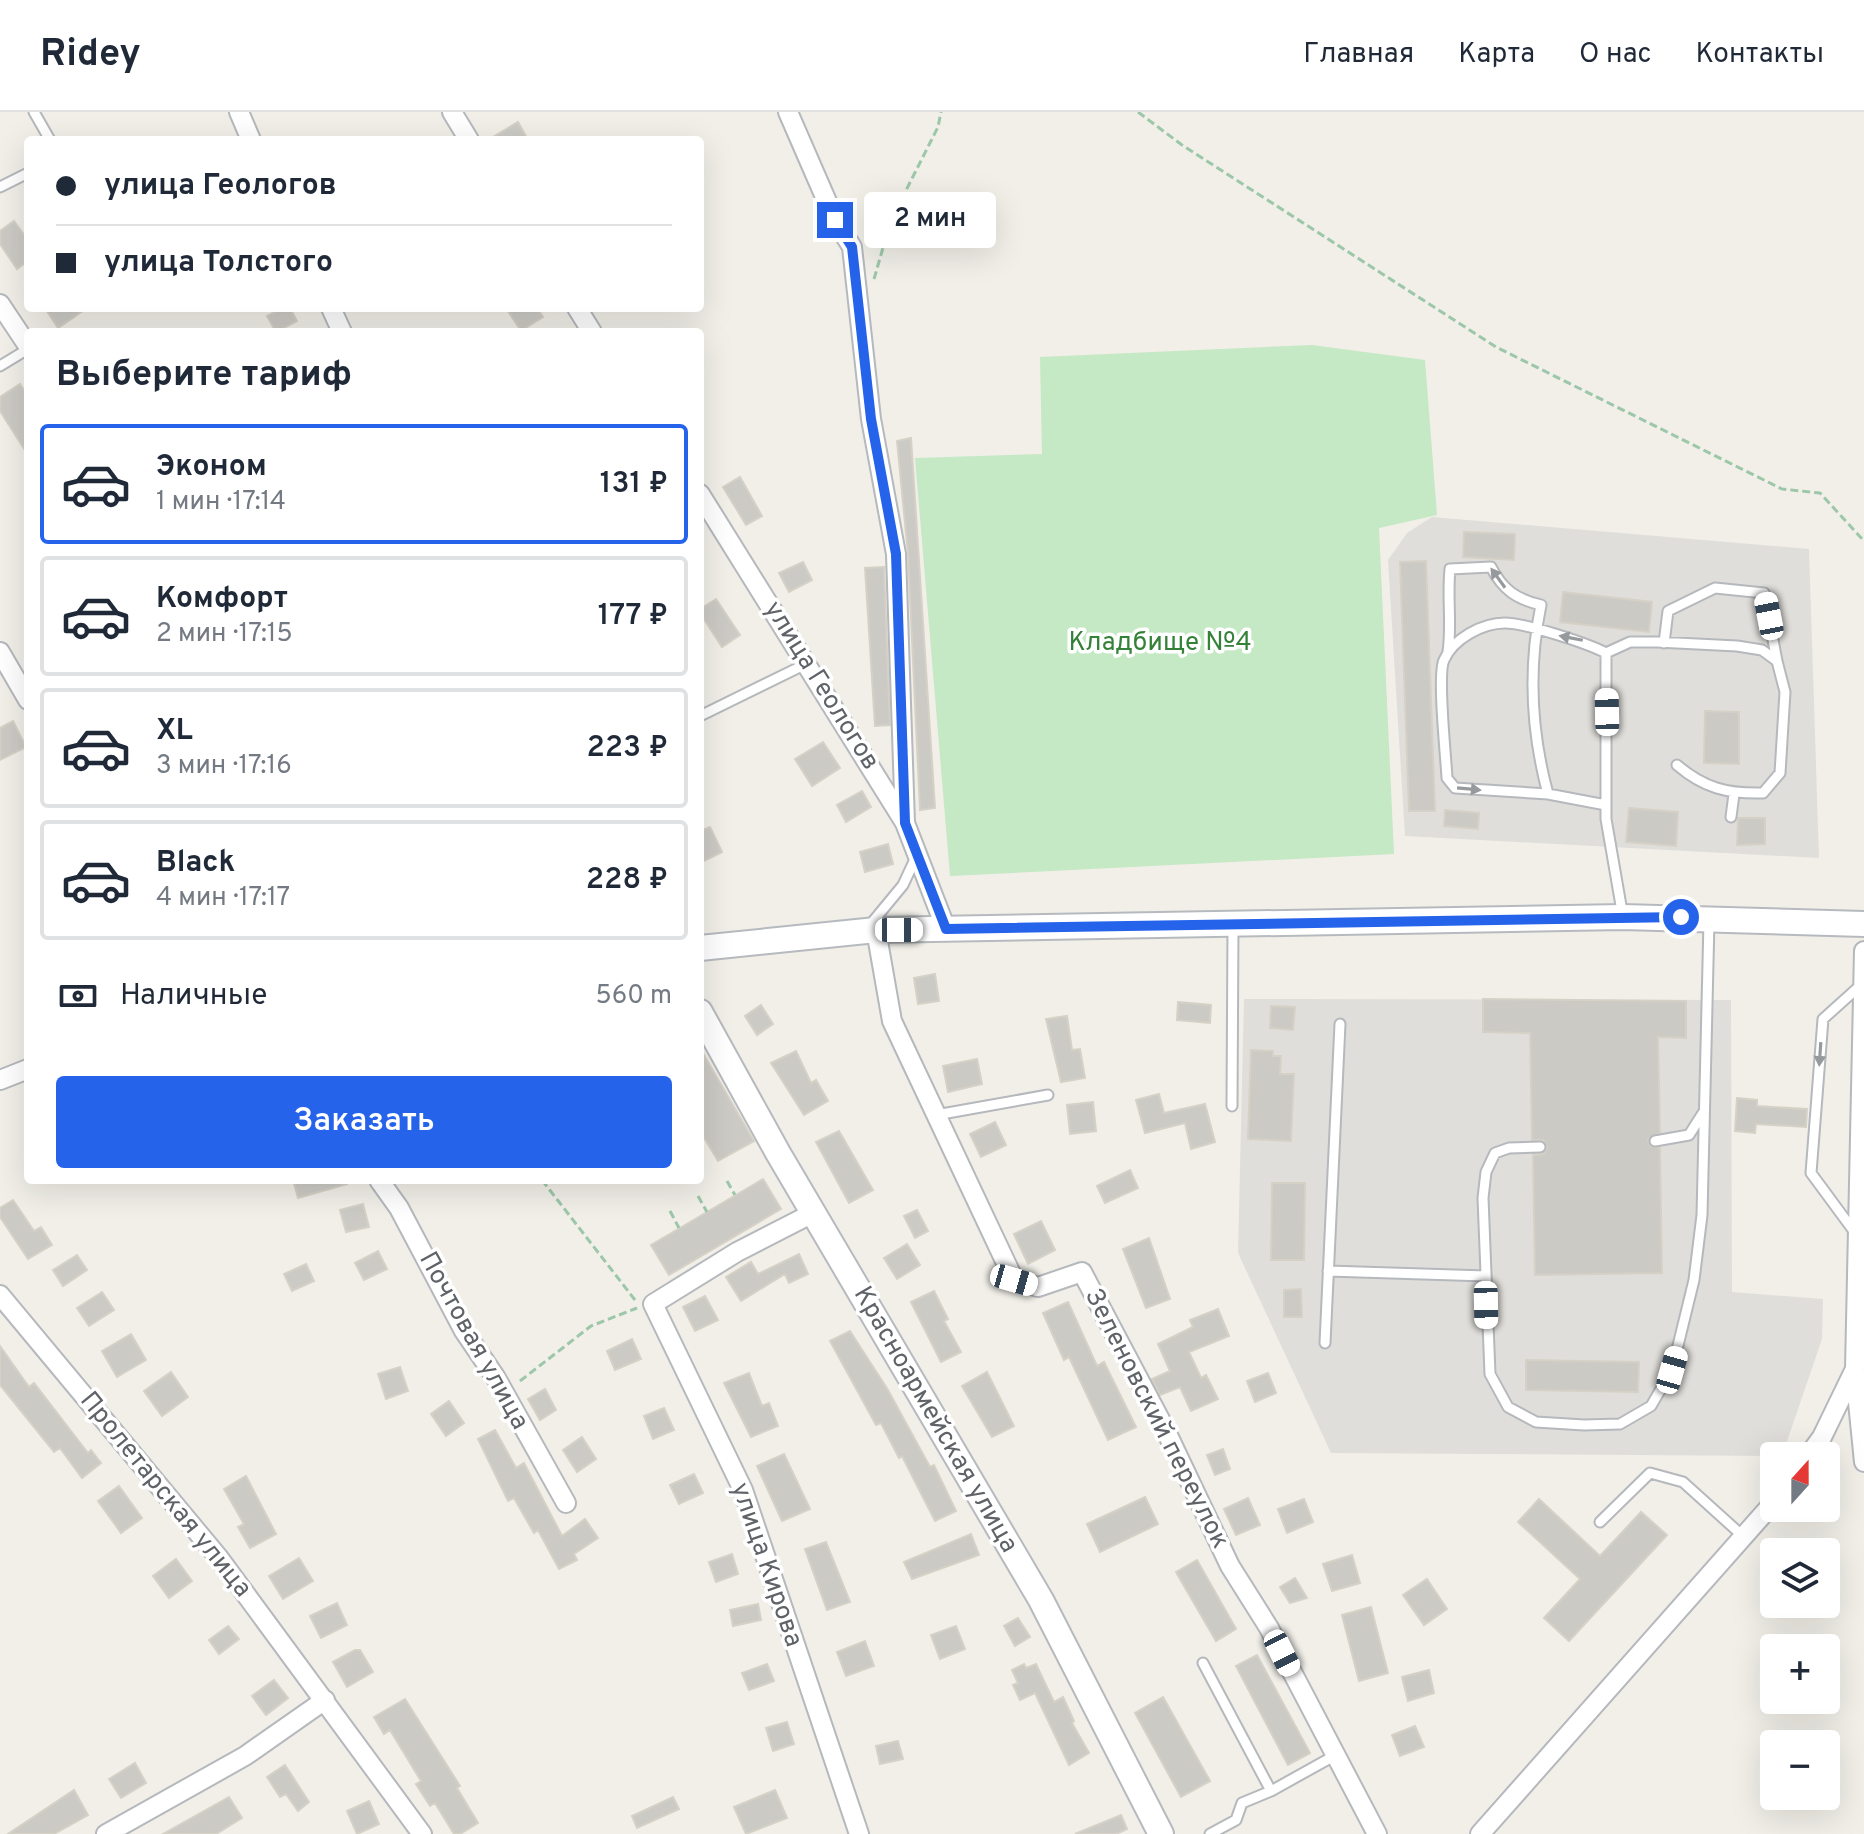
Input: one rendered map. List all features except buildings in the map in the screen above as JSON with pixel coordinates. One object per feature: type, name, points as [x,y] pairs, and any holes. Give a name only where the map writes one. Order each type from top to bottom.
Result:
[{"type":"street","points":[[239,112],[249,136]]},
{"type":"street","points":[[452,112],[467,136]]},
{"type":"street","points":[[788,112],[835,220],[852,247],[871,419],[896,554],[905,823]]},
{"type":"street","points":[[0,304],[24,342]]},
{"type":"street","name":"улица Геологов","points":[[704,500],[905,823],[946,929]]},
{"type":"street","points":[[0,652],[24,693]]},
{"type":"street","points":[[704,948],[871,930],[1623,917],[1864,924]]},
{"type":"street","name":"Зеленовский переулок","points":[[871,930],[892,1021],[1014,1280],[1038,1287],[1082,1272],[1165,1429],[1230,1566],[1269,1628],[1377,1834]]},
{"type":"street","points":[[1864,951],[1858,986],[1855,1369],[1864,1462]]},
{"type":"street","name":"Красноармейская улица","points":[[704,1019],[813,1213],[1041,1600],[1161,1834]]},
{"type":"street","points":[[0,1080],[24,1071]]},
{"type":"street","name":"Почтовая улица","points":[[382,1184],[399,1208],[464,1331],[496,1378],[566,1503]]},
{"type":"street","name":"улица Кирова","points":[[813,1213],[737,1252],[653,1304],[743,1490],[859,1834]]},
{"type":"street","name":"Пролетарская улица","points":[[0,1295],[219,1558],[422,1834]]},
{"type":"street","points":[[1818,1442],[1855,1369]]},
{"type":"street","points":[[1480,1834],[1760,1519]]},
{"type":"street","points":[[106,1834],[245,1756],[325,1700]]},
{"type":"lane","points":[[34,112],[48,136]]},
{"type":"lane","points":[[0,187],[24,175]]},
{"type":"lane","points":[[0,366],[24,351]]},
{"type":"lane","points":[[1448,654],[1450,569],[1491,567],[1499,583],[1518,599],[1541,605],[1531,696],[1534,740],[1548,794]]},
{"type":"lane","points":[[1664,643],[1668,611],[1715,588],[1764,593],[1785,692],[1780,773],[1763,793],[1734,794],[1701,785],[1677,765]]},
{"type":"lane","points":[[1606,653],[1582,640],[1505,623],[1476,630],[1458,641],[1442,662],[1447,778],[1455,788],[1548,794],[1606,805]]},
{"type":"lane","points":[[1606,653],[1630,642],[1664,643],[1762,650],[1777,661]]},
{"type":"lane","points":[[1606,653],[1606,805],[1623,917]]},
{"type":"lane","points":[[704,714],[808,663]]},
{"type":"lane","points":[[1731,817],[1734,794]]},
{"type":"lane","points":[[871,930],[903,885],[918,852]]},
{"type":"lane","points":[[1540,1147],[1509,1148],[1495,1153],[1486,1172],[1490,1374],[1508,1407],[1536,1422],[1620,1424],[1651,1406],[1672,1370],[1694,1280],[1702,1215],[1709,918]]},
{"type":"lane","points":[[1232,1106],[1233,923]]},
{"type":"lane","points":[[1858,986],[1823,1019],[1811,1173],[1858,1236]]},
{"type":"lane","points":[[1325,1343],[1340,1024]]},
{"type":"lane","points":[[936,1115],[1048,1095]]},
{"type":"lane","points":[[1655,1141],[1693,1132],[1705,1106]]},
{"type":"lane","points":[[1328,1271],[1486,1276]]},
{"type":"lane","points":[[1600,1522],[1650,1473],[1683,1482],[1745,1538]]},
{"type":"lane","points":[[1203,1663],[1271,1791]]},
{"type":"lane","points":[[1210,1834],[1236,1820],[1242,1803],[1271,1791],[1334,1756]]},
{"type":"path","points":[[857,309],[870,293],[891,220],[938,127],[941,112]]},
{"type":"path","points":[[1138,112],[1182,145],[1496,347],[1782,489],[1820,493],[1864,541]]},
{"type":"path","points":[[727,1181],[735,1195]]},
{"type":"path","points":[[507,1402],[514,1386],[591,1326],[641,1307],[605,1266],[545,1184]]},
{"type":"path","points":[[698,1196],[707,1212]]},
{"type":"path","points":[[670,1211],[679,1228]]},
{"type":"shaded area","points":[[1432,517],[1809,549],[1819,858],[1405,836],[1388,560],[1407,533]]},
{"type":"shaded area","points":[[1244,999],[1731,1000],[1732,1292],[1823,1299],[1822,1339],[1787,1442],[1760,1442],[1760,1456],[1331,1453],[1238,1253]]},
{"type":"green space","name":"Кладбище №4","points":[[1312,345],[1425,360],[1437,515],[1379,528],[1394,854],[950,876],[915,458],[1042,454],[1040,357]]},
{"type":"route","points":[[835,220],[852,247],[871,419],[896,554],[905,823],[946,929],[1681,917]]}]
